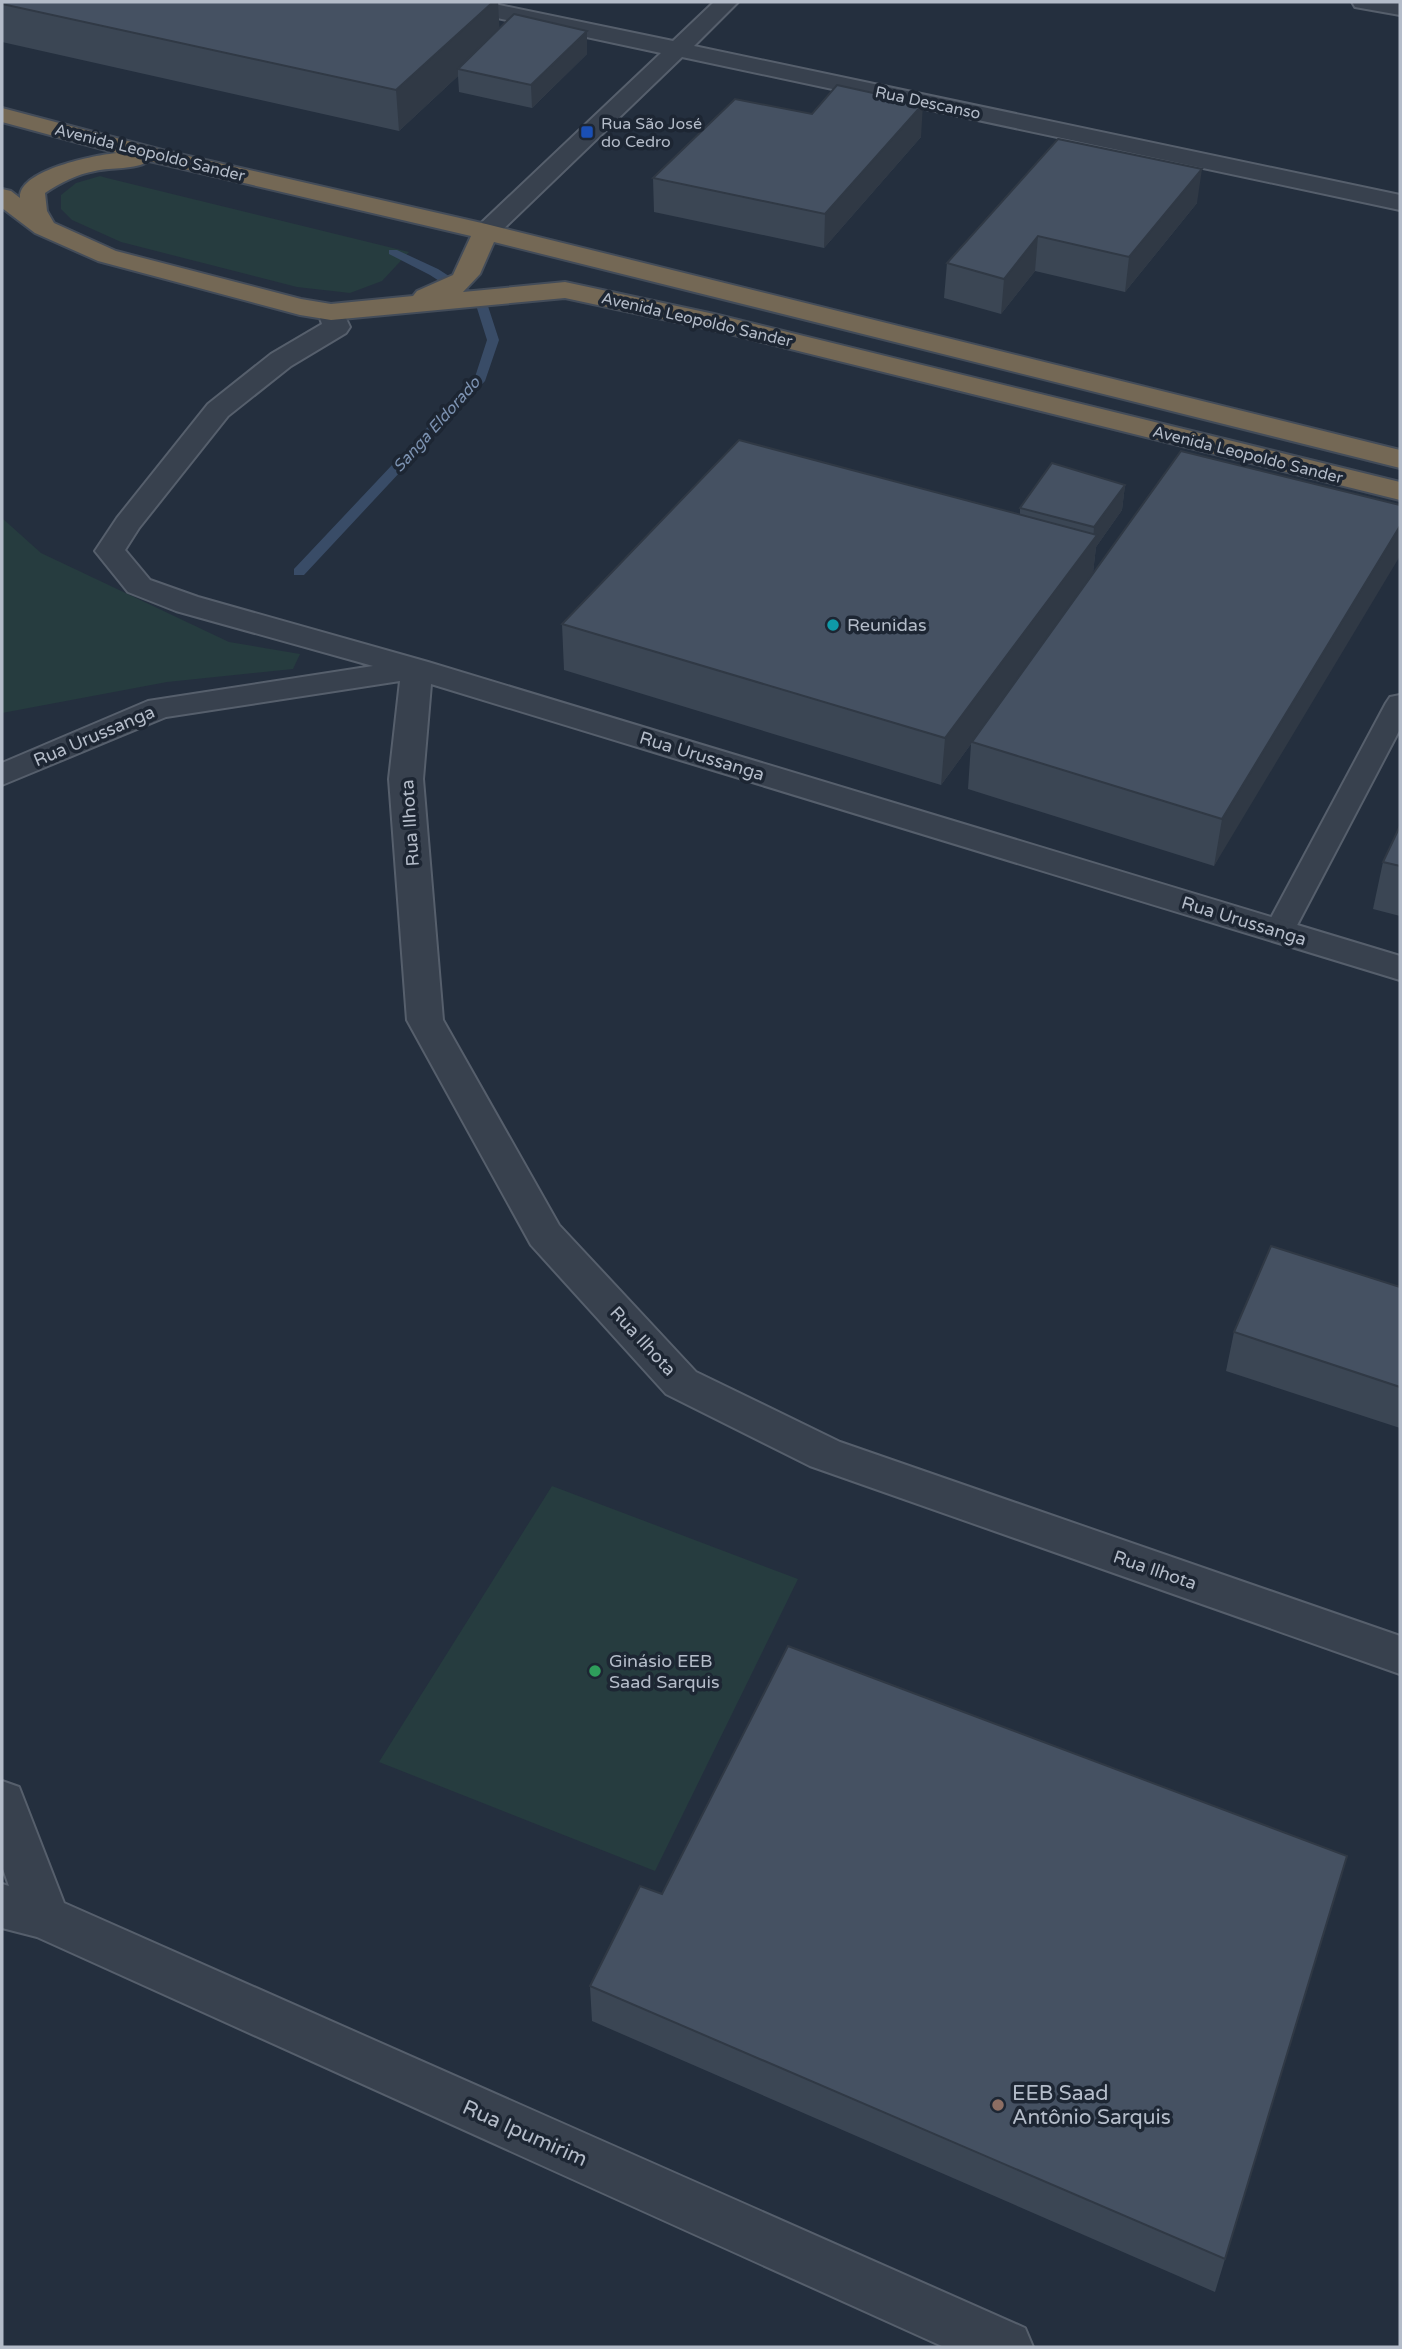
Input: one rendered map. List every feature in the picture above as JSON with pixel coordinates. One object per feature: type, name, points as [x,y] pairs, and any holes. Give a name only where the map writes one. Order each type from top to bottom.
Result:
[{"type":"highway","name":"Avenida Leopoldo Sander","points":[[2,115],[158,156],[486,232],[1400,459]]},
{"type":"highway","points":[[44,228],[34,211],[32,190],[57,173],[105,161],[158,156]]},
{"type":"highway","name":"Avenida Leopoldo Sander","points":[[2,196],[44,228],[107,256],[268,300],[331,312],[565,290],[715,322],[1400,491]]},
{"type":"highway","points":[[403,304],[462,283],[473,265],[478,245],[486,232]]},
{"type":"street","name":"Rua Descanso","points":[[455,2],[1400,203]]},
{"type":"street","points":[[486,232],[727,2]]},
{"type":"street","points":[[1363,2],[1400,8]]},
{"type":"street","points":[[331,312],[337,327],[281,360],[218,410],[127,524],[110,551],[139,586],[187,604],[417,669]]},
{"type":"street","name":"Rua Urussanga","points":[[2,775],[159,708],[417,669],[1400,968]]},
{"type":"street","name":"Rua Ilhota","points":[[417,669],[406,779],[425,1020],[545,1235],[681,1383],[825,1454],[1400,1655]]},
{"type":"street","name":"Rua Ipumirim","points":[[2,1801],[23,1912],[1006,2347]]},
{"type":"lane","points":[[1279,931],[1400,703]]},
{"type":"green space","points":[[100,176],[409,252],[382,281],[350,293],[297,287],[121,242],[72,220],[61,209],[61,195],[76,183]]},
{"type":"green space","points":[[2,518],[41,553],[229,642],[300,654],[293,669],[167,682],[2,713]]},
{"type":"green space","name":"Ginásio EEB Saad Sarquis","points":[[552,1486],[798,1579],[655,1871],[379,1762]]},
{"type":"building","points":[[2,2],[493,2],[396,90]]},
{"type":"building","points":[[514,14],[587,31],[531,85],[458,69]]},
{"type":"building","points":[[837,85],[923,104],[825,214],[653,178],[735,99],[812,114]]},
{"type":"building","points":[[1058,139],[1202,169],[1129,257],[1038,236],[1004,279],[947,263]]},
{"type":"building","name":"Reunidas","points":[[739,440],[1097,535],[945,738],[562,624]]},
{"type":"building","points":[[1181,451],[1400,505],[1400,526],[1222,819],[972,742]]},
{"type":"building","points":[[1052,463],[1125,485],[1094,527],[1020,508]]},
{"type":"building","points":[[1400,826],[1400,866],[1383,862]]},
{"type":"building","points":[[1271,1246],[1400,1287],[1400,1387],[1234,1332]]},
{"type":"building","points":[[788,1646],[1347,1856],[1225,2259],[590,1986],[640,1886],[662,1894]]},
{"type":"waterway","name":"Sanga Eldorado","points":[[299,572],[481,378],[493,340],[482,303],[434,272],[393,252]]},
{"type":"place","name":"Rua São José do Cedro","points":[[587,132]]},
{"type":"place","name":"Reunidas","points":[[833,625]]},
{"type":"place","name":"Ginásio EEB Saad Sarquis","points":[[595,1671]]},
{"type":"place","name":"EEB Saad Antônio Sarquis","points":[[998,2105]]}]
